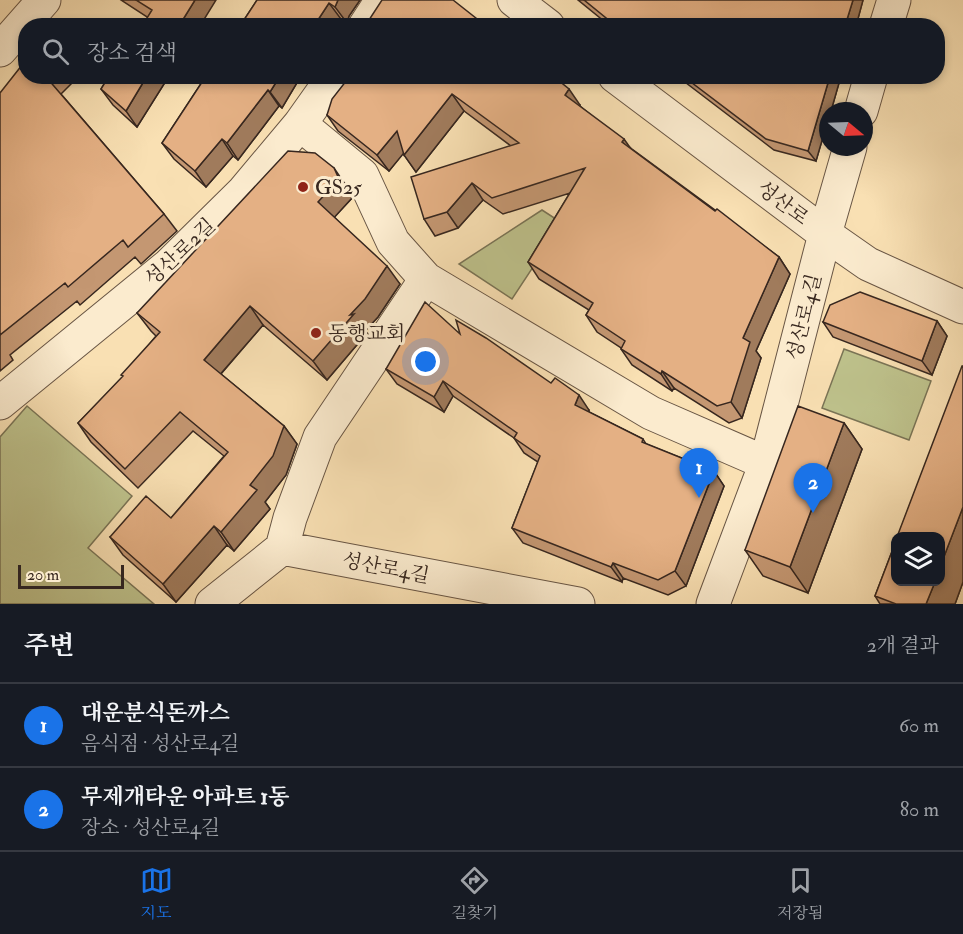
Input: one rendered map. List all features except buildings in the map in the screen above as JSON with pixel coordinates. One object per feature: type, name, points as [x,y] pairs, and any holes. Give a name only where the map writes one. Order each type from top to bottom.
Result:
[{"type":"street","points":[[28,18],[44,0]]},
{"type":"street","points":[[371,18],[381,0]]},
{"type":"street","points":[[514,0],[538,18]]},
{"type":"street","points":[[888,18],[894,0]]},
{"type":"street","points":[[0,50],[18,30]]},
{"type":"street","name":"성산로2길","points":[[0,403],[169,265],[243,192],[300,124],[328,84]]},
{"type":"street","name":"성산로","points":[[626,84],[868,264],[963,307]]},
{"type":"street","points":[[864,102],[869,84]]},
{"type":"street","points":[[300,124],[362,175],[393,242],[426,279],[651,413],[766,463]]},
{"type":"street","name":"성산로4길","points":[[713,604],[766,463],[847,156]]},
{"type":"street","points":[[212,604],[282,548],[290,518],[320,437],[426,279]]},
{"type":"street","name":"성산로4길","points":[[282,548],[578,604]]},
{"type":"green space","points":[[542,210],[562,223],[512,299],[459,264]]},
{"type":"green space","points":[[844,349],[931,381],[909,440],[822,408]]},
{"type":"green space","points":[[27,406],[132,496],[88,548],[154,604],[0,604],[0,437]]},
{"type":"place","name":"GS25","points":[[303,187]]},
{"type":"place","name":"동행교회","points":[[316,333]]},
{"type":"place","name":"대운분식돈까스","points":[[699,498]]},
{"type":"place","name":"무제개타운 아파트 1동","points":[[813,513]]}]
